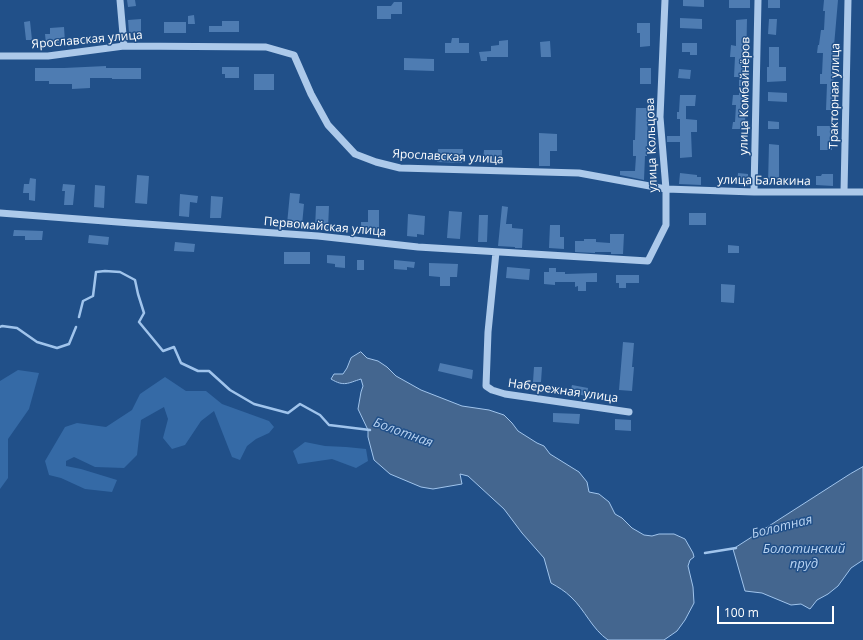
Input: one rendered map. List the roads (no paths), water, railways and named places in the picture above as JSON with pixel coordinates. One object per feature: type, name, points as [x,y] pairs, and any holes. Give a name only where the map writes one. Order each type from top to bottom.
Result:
[{"type":"street","points":[[120,0],[124,46]]},
{"type":"street","name":"улица Кольцова","points":[[648,261],[666,225],[666,189],[660,117],[665,0]]},
{"type":"street","name":"улица Комбайнёров","points":[[754,192],[758,0]]},
{"type":"street","name":"Тракторная улица","points":[[844,192],[848,0]]},
{"type":"street","name":"Ярославская улица","points":[[0,56],[48,56],[124,46],[266,47],[294,55],[311,94],[328,125],[354,154],[376,162],[400,168],[579,173],[666,189]]},
{"type":"street","name":"улица Балакина","points":[[666,189],[754,192],[863,192]]},
{"type":"street","name":"Первомайская улица","points":[[0,213],[318,236],[418,247],[648,261]]},
{"type":"street","name":"Набережная улица","points":[[496,252],[488,332],[486,386],[492,390],[505,394],[629,412]]},
{"type":"water","points":[[361,352],[367,358],[378,361],[396,376],[421,390],[462,406],[489,410],[504,415],[518,431],[544,446],[550,454],[579,472],[587,482],[589,492],[599,494],[609,502],[615,514],[622,518],[632,528],[644,535],[652,536],[659,534],[674,534],[685,539],[694,557],[690,560],[688,566],[693,587],[694,603],[677,631],[664,640],[608,640],[602,636],[571,597],[551,583],[544,558],[522,533],[504,509],[468,476],[460,474],[462,484],[433,489],[421,487],[390,474],[374,460],[368,437],[368,430],[358,409],[363,386],[361,379],[343,384],[331,379],[334,374],[343,374],[351,358]]},
{"type":"water","name":"Болотинский пруд","points":[[863,467],[863,560],[851,568],[838,586],[817,600],[810,609],[801,604],[791,605],[762,593],[745,591],[733,549]]},
{"type":"waterway","name":"Болотная","points":[[79,317],[83,301],[93,296],[96,272],[120,272],[135,280],[144,313],[139,322],[163,351],[174,347],[181,363],[198,371],[209,371],[230,390],[254,404],[288,413],[300,404],[320,415],[329,425],[370,430]]},
{"type":"waterway","name":"Болотная","points":[[0,327],[17,328],[37,342],[57,348],[69,344],[76,327]]},
{"type":"waterway","name":"Болотная","points":[[705,553],[736,548]]}]
